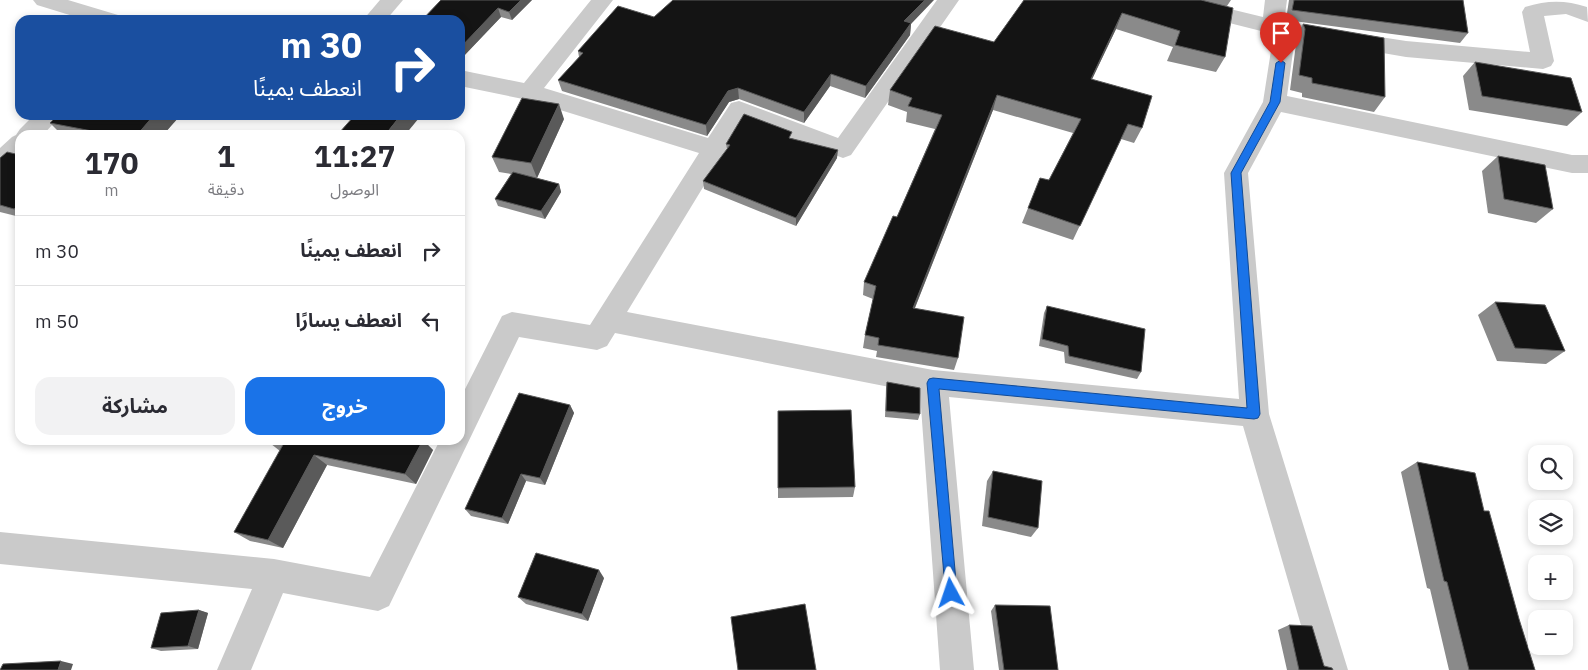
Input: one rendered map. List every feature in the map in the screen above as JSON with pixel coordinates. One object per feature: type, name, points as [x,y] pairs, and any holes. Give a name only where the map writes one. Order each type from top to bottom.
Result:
[{"type":"street","points":[[44,0],[92,15]]},
{"type":"street","points":[[89,14],[107,0]]},
{"type":"street","points":[[378,15],[392,0]]},
{"type":"street","points":[[528,92],[602,0]]},
{"type":"street","points":[[465,419],[512,324],[597,338],[739,109],[843,149],[948,0]]},
{"type":"street","points":[[1165,0],[1272,26],[1406,49],[1543,61],[1533,12],[1553,3],[1564,5],[1588,15]]},
{"type":"street","points":[[1276,0],[1272,26],[1284,44],[1275,102],[1236,173],[1254,414],[1331,670]]},
{"type":"street","points":[[465,79],[528,92],[714,149]]},
{"type":"street","points":[[1275,102],[1572,164],[1588,164]]},
{"type":"street","points":[[33,130],[43,120]]},
{"type":"street","points":[[0,163],[15,149]]},
{"type":"street","points":[[607,320],[933,383],[1254,414]]},
{"type":"street","points":[[933,383],[957,670]]},
{"type":"street","points":[[0,548],[274,575],[378,595],[453,445]]},
{"type":"street","points":[[234,670],[274,575]]},
{"type":"building","points":[[441,0],[521,0],[509,12],[498,8],[465,43],[465,15],[427,15]]},
{"type":"building","points":[[673,0],[925,0],[904,21],[911,23],[866,86],[831,74],[804,112],[738,88],[728,91],[706,125],[558,80],[583,53],[578,51],[618,6],[654,17]]},
{"type":"building","points":[[1024,0],[1201,0],[1233,8],[1225,57],[1175,45],[1180,31],[1122,13],[1091,79],[1152,96],[1142,128],[1128,124],[1080,226],[1028,208],[1040,178],[1049,180],[1081,119],[997,95],[913,308],[964,317],[958,358],[878,345],[879,338],[865,335],[876,286],[864,282],[893,216],[897,217],[942,115],[908,106],[912,98],[890,90],[935,26],[994,42]]},
{"type":"building","points":[[1294,0],[1463,0],[1468,33],[1292,10]]},
{"type":"building","points":[[1303,24],[1384,38],[1385,97],[1312,83],[1312,78],[1299,75],[1305,29]]},
{"type":"building","points":[[1475,62],[1571,78],[1582,112],[1482,96]]},
{"type":"building","points":[[522,98],[559,104],[531,163],[492,157]]},
{"type":"building","points":[[744,114],[792,132],[789,138],[838,150],[796,218],[703,181],[730,145],[726,144]]},
{"type":"building","points":[[53,120],[150,120],[141,130],[87,130],[50,123]]},
{"type":"building","points":[[351,120],[397,120],[389,130],[342,130]]},
{"type":"building","points":[[7,152],[15,154],[14,209],[0,205],[0,158]]},
{"type":"building","points":[[1498,156],[1545,165],[1553,209],[1504,199]]},
{"type":"building","points":[[513,172],[559,184],[541,211],[495,199]]},
{"type":"building","points":[[1495,302],[1545,305],[1565,351],[1515,348]]},
{"type":"building","points":[[1047,306],[1145,329],[1141,372],[1069,356],[1068,346],[1042,339]]},
{"type":"building","points":[[887,382],[920,388],[920,414],[886,411]]},
{"type":"building","points":[[519,393],[570,405],[540,478],[521,474],[502,518],[465,509]]},
{"type":"building","points":[[851,410],[855,487],[778,488],[778,411]]},
{"type":"building","points":[[283,445],[420,445],[405,474],[314,455],[268,540],[234,532]]},
{"type":"building","points":[[1417,462],[1475,473],[1484,511],[1489,511],[1528,648],[1528,655],[1530,655],[1535,670],[1469,670],[1447,582],[1444,581]]},
{"type":"building","points":[[993,471],[1042,481],[1038,528],[988,517]]},
{"type":"building","points":[[536,553],[599,570],[582,614],[518,597]]},
{"type":"building","points":[[805,604],[816,670],[738,670],[731,617]]},
{"type":"building","points":[[995,605],[1050,606],[1058,670],[1004,670]]},
{"type":"building","points":[[199,610],[188,646],[151,648],[161,613]]},
{"type":"building","points":[[1289,625],[1312,626],[1324,666],[1333,670],[1299,670]]},
{"type":"building","points":[[61,661],[58,670],[0,670],[3,664]]},
{"type":"route","points":[[951,593],[933,383],[1254,414],[1236,173],[1275,102],[1281,63]]}]
